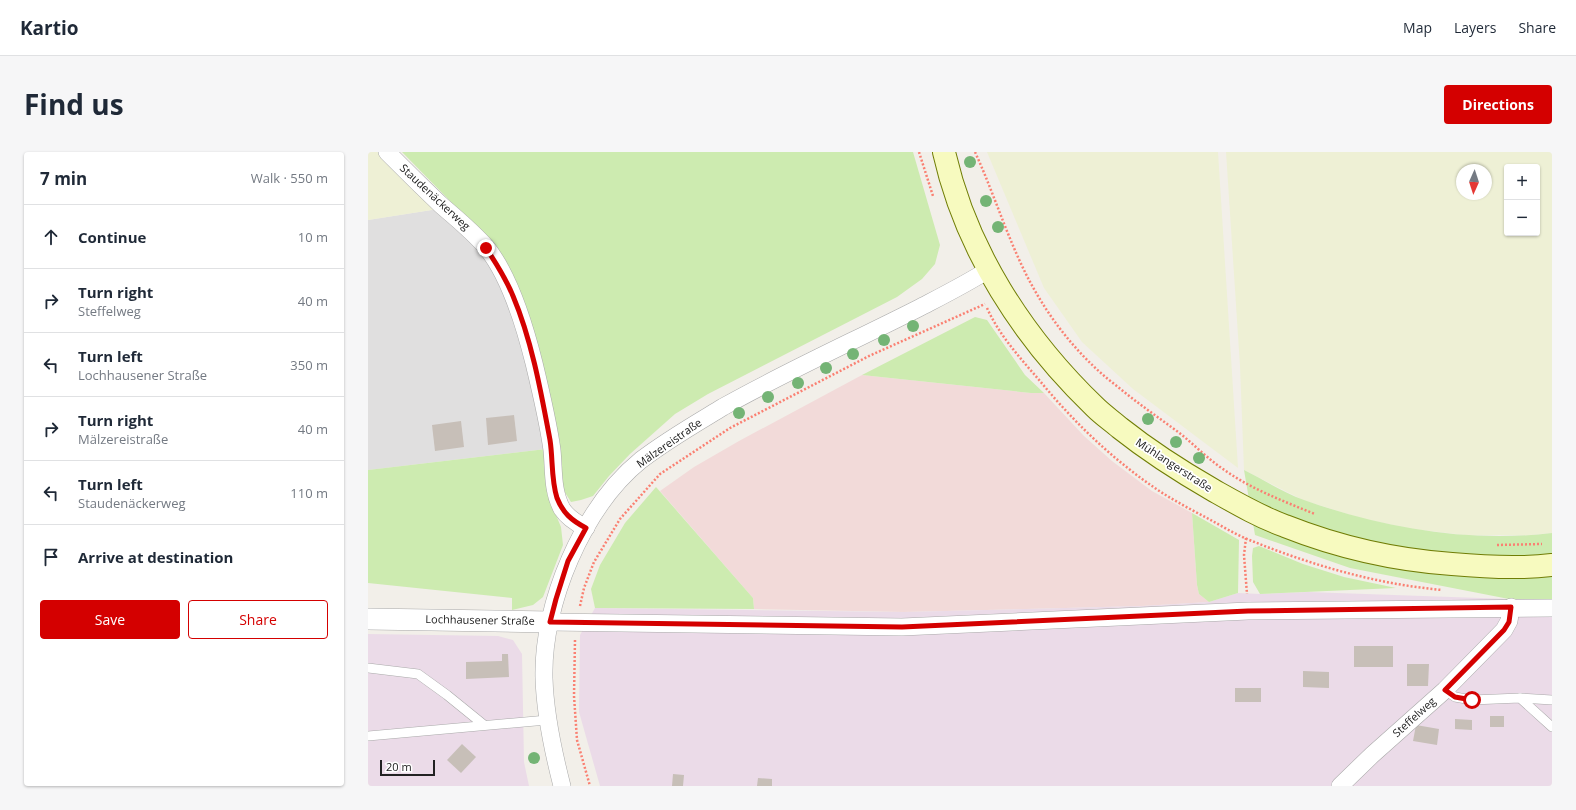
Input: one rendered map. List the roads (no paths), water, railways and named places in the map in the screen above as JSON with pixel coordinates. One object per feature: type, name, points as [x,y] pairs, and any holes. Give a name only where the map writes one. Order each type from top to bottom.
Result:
[{"type":"main road","name":"Mühlangerstraße","points":[[944,152],[947,166],[968,228],[988,270],[1013,310],[1047,356],[1096,408],[1138,442],[1180,471],[1231,500],[1283,526],[1360,550],[1421,562],[1485,567],[1552,565]]},
{"type":"street","name":"Staudenäckerweg","points":[[387,152],[441,205],[465,225],[486,248],[501,271],[513,296],[528,337],[535,365],[552,450],[553,479],[557,497],[563,509],[572,520],[586,528]]},
{"type":"street","name":"Mälzereistraße","points":[[562,786],[547,720],[544,676],[550,622],[568,561],[600,506],[640,461],[683,430],[749,393],[971,281],[988,270]]},
{"type":"street","name":"Lochhausener Straße","points":[[368,619],[902,627],[1248,611],[1511,607],[1552,608]]},
{"type":"street","name":"Steffelweg","points":[[1340,786],[1372,755],[1445,690],[1504,630],[1509,622],[1511,607]]},
{"type":"lane","points":[[368,668],[418,674],[484,725]]},
{"type":"lane","points":[[1445,690],[1455,697],[1472,700],[1520,698],[1552,700]]},
{"type":"lane","points":[[1520,698],[1552,727]]},
{"type":"lane","points":[[368,736],[547,720]]}]
